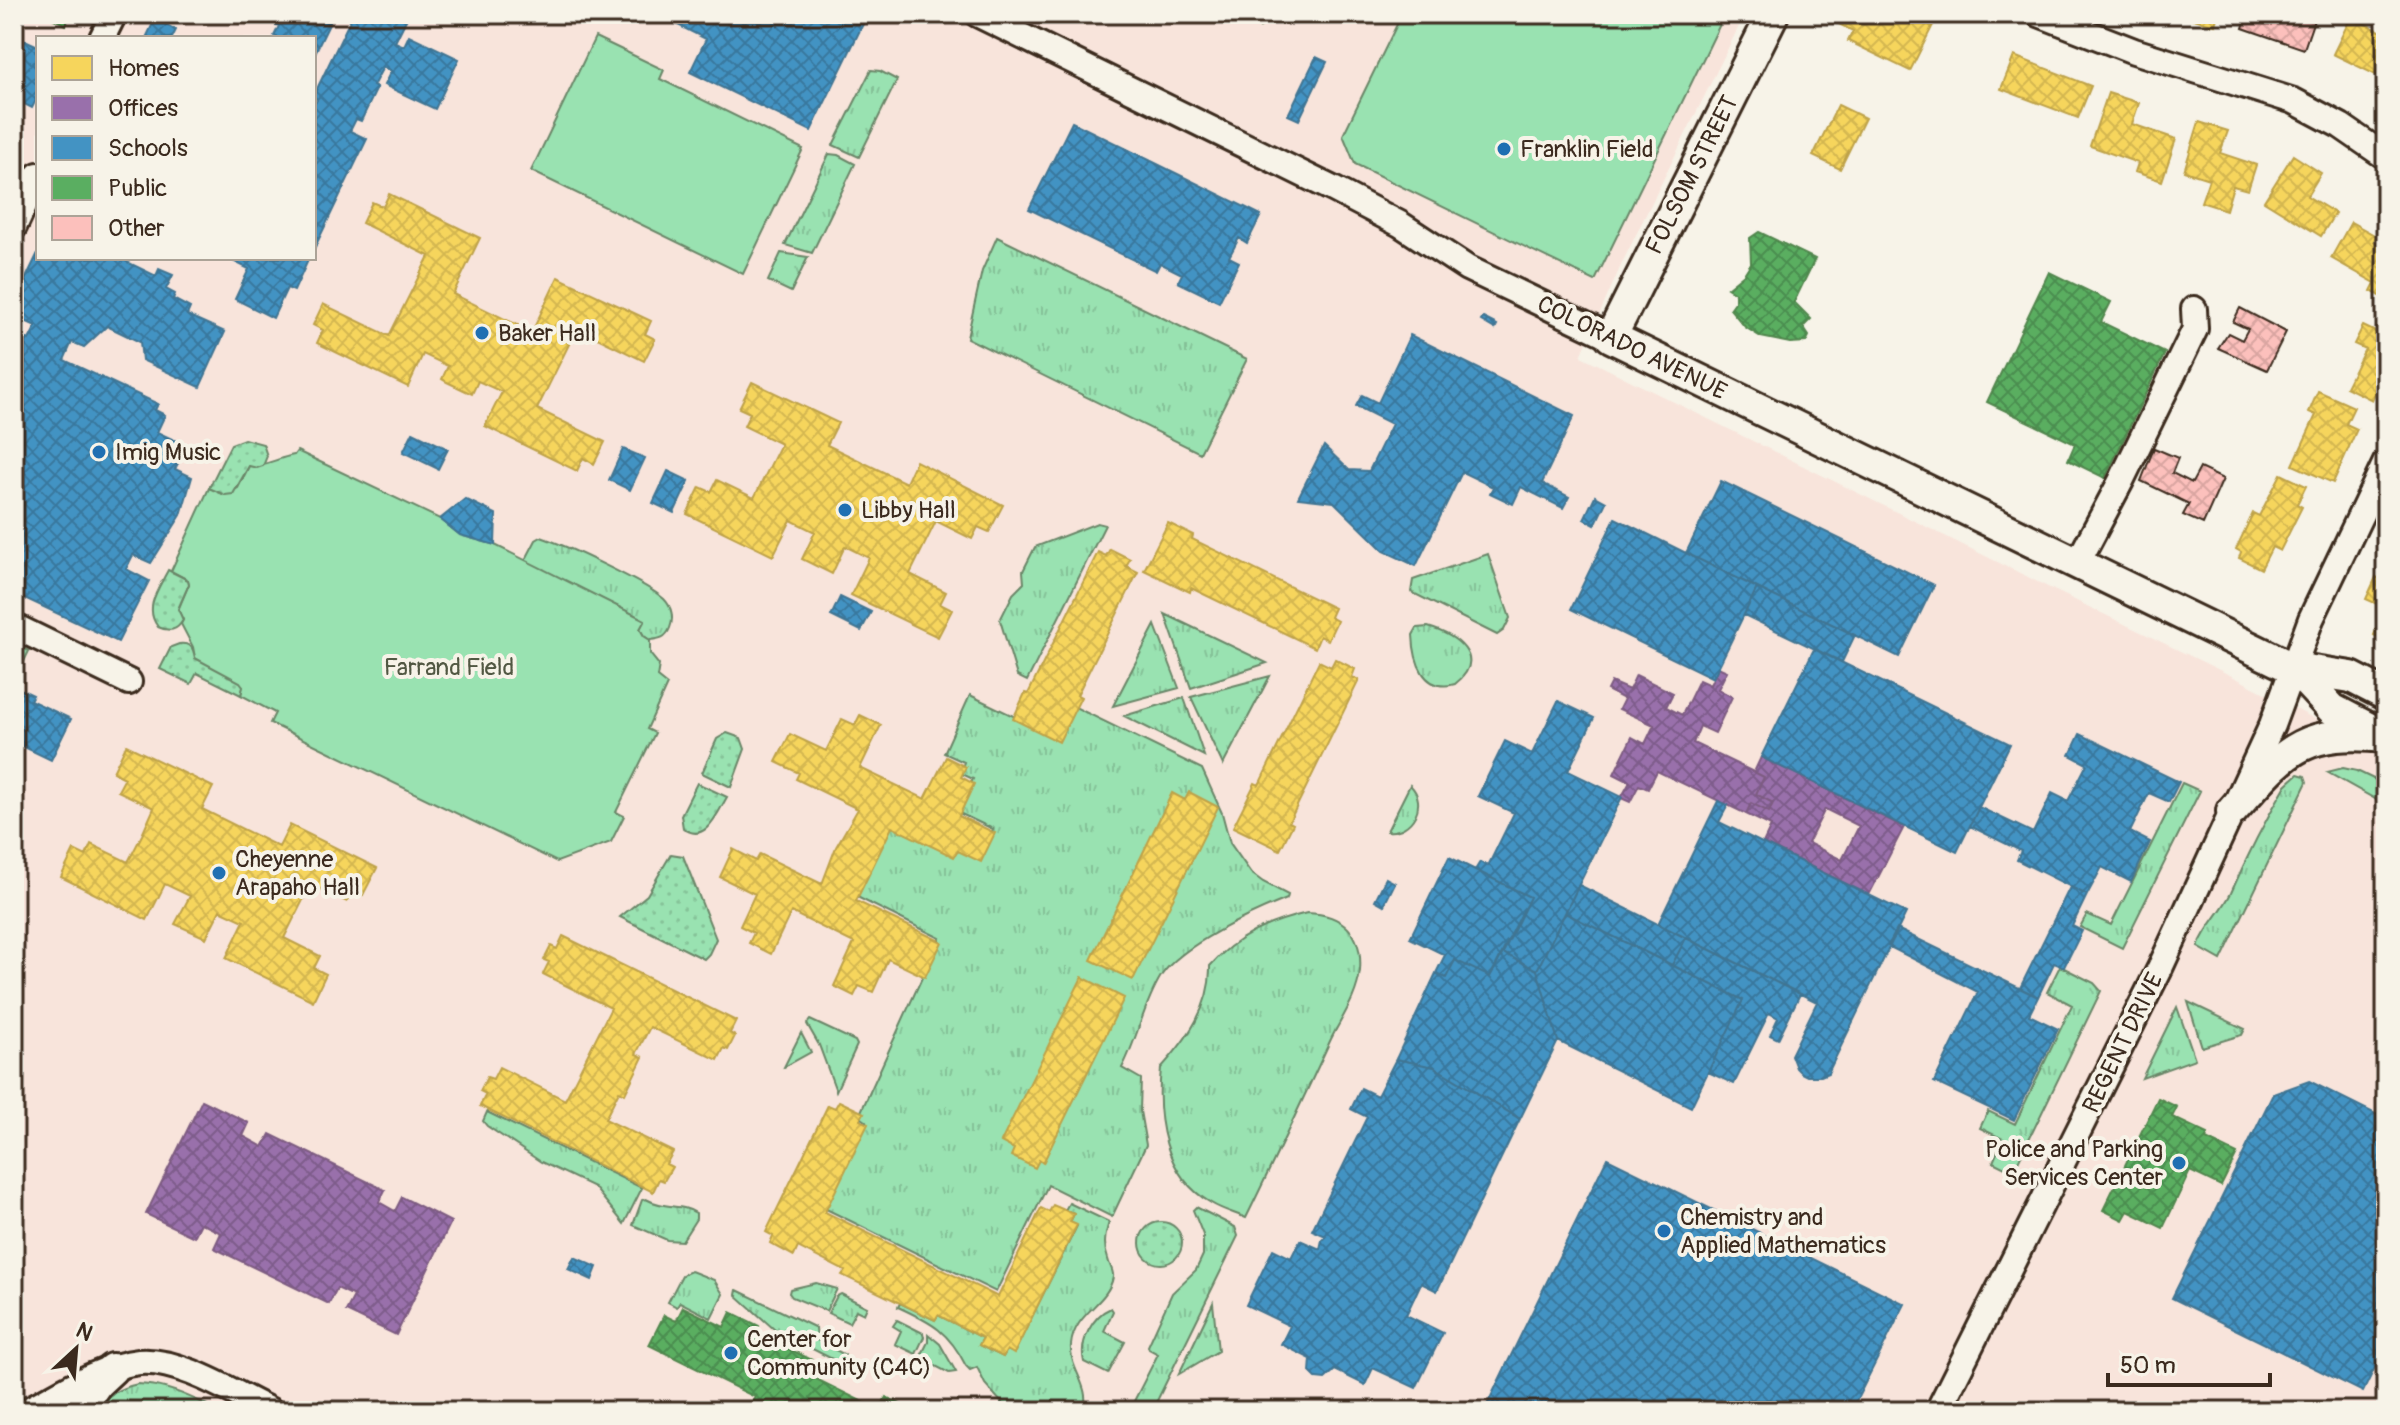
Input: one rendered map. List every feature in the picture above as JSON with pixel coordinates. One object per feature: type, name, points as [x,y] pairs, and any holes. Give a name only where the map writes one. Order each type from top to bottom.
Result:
[{"type":"main road","name":"FOLSOM STREET","points":[[1611,337],[1773,14]]},
{"type":"main road","name":"COLORADO AVENUE","points":[[1611,337],[2294,668],[2351,677],[2386,695]]},
{"type":"main road","name":"COLORADO AVENUE","points":[[2294,668],[2332,709],[2386,737]]},
{"type":"main road","points":[[2232,811],[2277,763],[2298,747],[2337,734],[2386,737]]},
{"type":"main road","points":[[77,1411],[97,1383],[112,1369]]},
{"type":"street","points":[[103,36],[114,14]]},
{"type":"street","name":"COLORADO AVENUE","points":[[977,14],[1333,189],[1409,229],[1467,268],[1611,337]]},
{"type":"street","points":[[2039,14],[2134,51],[2294,101],[2341,126],[2386,157]]},
{"type":"street","points":[[14,227],[36,179]]},
{"type":"street","points":[[2077,564],[2195,329],[2194,309]]},
{"type":"street","name":"REGENT DRIVE","points":[[1938,1411],[2154,980],[2277,714],[2311,619],[2386,462]]},
{"type":"street","points":[[14,626],[129,682]]},
{"type":"street","points":[[26,1411],[112,1369],[140,1362],[167,1365],[271,1411]]},
{"type":"shaded area","points":[[14,14],[1745,14],[1623,261],[1581,356],[2238,679],[2386,756],[2386,1411],[14,1411]]},
{"type":"green space","name":"Franklin Field","points":[[1402,14],[1725,14],[1595,281],[1355,164],[1343,135]]},
{"type":"green space","points":[[595,37],[664,70],[660,79],[803,149],[743,274],[531,171]]},
{"type":"green space","points":[[871,70],[897,80],[859,157],[833,145]]},
{"type":"green space","points":[[829,154],[855,164],[812,253],[785,245]]},
{"type":"green space","points":[[997,237],[1247,359],[1200,453],[967,338],[982,271]]},
{"type":"green space","points":[[781,253],[808,257],[791,292],[768,281]]},
{"type":"green space","points":[[244,439],[263,444],[267,456],[263,466],[249,466],[233,494],[225,495],[209,488],[231,444]]},
{"type":"green space","name":"Farrand Field","points":[[297,451],[440,519],[460,535],[495,545],[645,620],[640,629],[650,640],[650,654],[659,665],[657,677],[667,685],[647,729],[655,733],[616,812],[624,816],[611,842],[557,862],[270,723],[275,713],[241,695],[243,686],[195,658],[178,610],[188,580],[171,571],[209,488],[225,495],[238,488],[249,466],[294,455]]},
{"type":"green space","points":[[1097,523],[1105,525],[1027,681],[1017,676],[1000,620],[1013,594],[1024,583],[1023,571],[1035,547]]},
{"type":"green space","points":[[541,537],[606,565],[655,592],[669,606],[672,617],[667,634],[650,640],[640,629],[644,620],[525,561],[536,540]]},
{"type":"green space","points":[[1488,554],[1510,618],[1504,630],[1497,635],[1411,592],[1413,580]]},
{"type":"green space","points":[[168,570],[188,580],[189,584],[178,609],[183,620],[169,630],[158,627],[152,613],[154,598]]},
{"type":"green space","points":[[1165,614],[1267,663],[1191,688]]},
{"type":"green space","points":[[1155,625],[1179,688],[1113,706]]},
{"type":"green space","points":[[1428,627],[1457,641],[1469,656],[1465,674],[1455,684],[1435,684],[1422,673],[1415,655],[1413,635],[1417,628]]},
{"type":"green space","points":[[14,644],[29,651],[14,682]]},
{"type":"green space","points":[[189,645],[195,658],[240,682],[243,686],[241,695],[197,673],[191,684],[160,669],[171,647]]},
{"type":"green space","points":[[1270,676],[1223,765],[1191,697]]},
{"type":"green space","points":[[970,695],[1057,737],[1073,706],[1202,769],[1222,813],[1230,843],[1251,873],[1288,895],[1287,899],[1237,921],[1200,942],[1171,964],[1161,976],[1122,1068],[1141,1079],[1140,1111],[1146,1145],[1112,1217],[1048,1185],[996,1292],[824,1208],[866,1121],[859,1116],[940,938],[855,896],[891,823],[979,857],[993,829],[957,812],[973,779],[960,773],[964,762],[944,753]]},
{"type":"green space","points":[[1184,698],[1204,756],[1124,716]]},
{"type":"green space","points":[[727,733],[741,738],[745,749],[731,787],[702,773],[717,739]]},
{"type":"green space","points":[[2343,768],[2386,785],[2386,805],[2327,772]]},
{"type":"green space","points":[[2298,774],[2305,776],[2307,782],[2221,960],[2198,947],[2227,900],[2286,785]]},
{"type":"green space","points":[[697,783],[727,797],[710,825],[698,833],[683,828],[681,815]]},
{"type":"green space","points":[[2182,783],[2200,791],[2122,948],[2080,927],[2087,914],[2111,925]]},
{"type":"green space","points":[[1410,785],[1418,800],[1415,816],[1404,828],[1387,831]]},
{"type":"green space","points":[[671,854],[683,856],[716,939],[704,959],[620,917],[647,895]]},
{"type":"green space","points":[[1307,913],[1331,917],[1348,928],[1358,946],[1360,971],[1356,990],[1246,1218],[1215,1205],[1195,1191],[1173,1162],[1162,1126],[1161,1068],[1196,1022],[1206,995],[1210,966],[1220,955],[1254,932]]},
{"type":"green space","points":[[2060,966],[2094,983],[2101,991],[2013,1172],[1993,1162],[2003,1139],[1980,1128],[1988,1111],[2015,1124],[2072,1005],[2047,992]]},
{"type":"green space","points":[[2188,1002],[2245,1029],[2242,1035],[2202,1047]]},
{"type":"green space","points":[[2177,1007],[2195,1059],[2142,1078]]},
{"type":"green space","points":[[810,1020],[855,1041],[857,1045],[836,1091],[819,1045],[807,1024]]},
{"type":"green space","points":[[801,1033],[811,1052],[784,1067]]},
{"type":"green space","points":[[487,1112],[642,1188],[624,1224],[594,1187],[541,1162],[487,1126],[483,1121]]},
{"type":"green space","points":[[642,1200],[696,1213],[696,1219],[682,1241],[667,1240],[633,1225]]},
{"type":"green space","points":[[1069,1203],[1109,1222],[1105,1245],[1113,1275],[1105,1295],[1073,1334],[1071,1354],[1085,1393],[1084,1411],[1009,1411],[985,1384],[977,1367],[970,1370],[946,1337],[921,1318],[898,1307],[900,1303],[935,1320],[938,1315],[983,1338],[979,1345],[1003,1357],[1007,1350],[1014,1353],[1077,1226],[1070,1222],[1074,1214],[1065,1210]]},
{"type":"green space","points":[[1196,1207],[1235,1227],[1238,1236],[1152,1411],[1129,1411],[1158,1354],[1148,1346],[1172,1293],[1196,1270],[1203,1255],[1203,1235],[1193,1210]]},
{"type":"green space","points":[[1161,1222],[1176,1228],[1182,1243],[1176,1258],[1161,1264],[1146,1258],[1140,1243],[1146,1228]]},
{"type":"green space","points":[[691,1271],[714,1280],[723,1294],[711,1318],[680,1302],[677,1307],[668,1302],[682,1275]]},
{"type":"green space","points":[[816,1283],[837,1289],[826,1311],[789,1293],[790,1289]]},
{"type":"green space","points":[[737,1290],[816,1328],[817,1340],[845,1355],[842,1364],[775,1330],[736,1295]]},
{"type":"green space","points":[[841,1294],[867,1307],[864,1314],[856,1310],[849,1323],[828,1313]]},
{"type":"green space","points":[[1213,1303],[1218,1351],[1179,1374]]},
{"type":"green space","points":[[1111,1308],[1113,1311],[1104,1331],[1125,1342],[1108,1374],[1084,1362],[1083,1346],[1093,1323]]},
{"type":"green space","points":[[897,1320],[923,1333],[916,1354],[895,1344],[901,1331],[893,1326]]},
{"type":"green space","points":[[928,1334],[940,1344],[956,1372],[949,1373],[920,1358],[928,1342]]},
{"type":"green space","points":[[138,1384],[170,1390],[220,1411],[93,1411],[113,1393]]},
{"type":"building: Homes","points":[[1834,14],[1920,14],[1935,21],[1910,71],[1848,41],[1853,31],[1831,20]]},
{"type":"building: Homes","points":[[2188,14],[2218,14],[2215,25],[2187,17]]},
{"type":"building: Homes","points":[[2351,17],[2386,34],[2386,70],[2382,78],[2333,54]]},
{"type":"building: Homes","points":[[2014,56],[2091,86],[2078,118],[2001,89]]},
{"type":"building: Homes","points":[[2108,93],[2139,103],[2132,124],[2176,139],[2162,181],[2135,172],[2138,163],[2090,146]]},
{"type":"building: Homes","points":[[1838,105],[1865,118],[1840,169],[1813,156]]},
{"type":"building: Homes","points":[[2199,122],[2228,131],[2220,153],[2256,165],[2248,190],[2233,186],[2226,210],[2201,202],[2209,179],[2184,171]]},
{"type":"building: Homes","points":[[2293,155],[2321,173],[2307,196],[2335,213],[2321,236],[2264,201]]},
{"type":"building: Homes","name":"Baker Hall","points":[[389,194],[480,238],[453,294],[532,332],[558,277],[651,321],[645,334],[655,339],[644,361],[577,328],[537,409],[605,442],[594,464],[583,458],[577,471],[485,426],[502,392],[478,381],[472,394],[447,382],[442,379],[448,366],[423,354],[408,387],[317,343],[323,330],[313,325],[323,304],[389,336],[429,256],[362,223],[372,202],[383,207]]},
{"type":"building: Homes","points":[[2351,222],[2376,236],[2374,241],[2386,248],[2386,299],[2371,291],[2375,283],[2331,258]]},
{"type":"building: Homes","points":[[2363,326],[2386,337],[2386,370],[2372,400],[2346,387],[2365,349],[2354,344]]},
{"type":"building: Homes","name":"Libby Hall","points":[[752,382],[838,423],[827,445],[906,483],[916,461],[1003,505],[989,532],[978,527],[972,539],[936,521],[910,574],[946,592],[940,604],[952,610],[938,637],[851,595],[869,558],[845,546],[832,574],[802,559],[815,532],[791,520],[773,556],[687,514],[700,487],[711,492],[717,480],[754,498],[781,444],[744,426],[750,413],[739,408]]},
{"type":"building: Homes","points":[[2318,391],[2354,407],[2346,424],[2357,429],[2333,483],[2293,465],[2316,415],[2309,412]]},
{"type":"building: Homes","points":[[2281,474],[2306,486],[2297,504],[2302,507],[2280,551],[2272,547],[2261,569],[2239,558],[2241,552],[2236,549],[2253,513],[2259,516]]},
{"type":"building: Homes","points":[[1168,523],[1193,535],[1192,539],[1334,608],[1330,617],[1337,621],[1328,640],[1320,636],[1315,648],[1191,588],[1190,592],[1144,570]]},
{"type":"building: Homes","points":[[1110,549],[1130,559],[1126,566],[1138,572],[1077,695],[1081,697],[1059,742],[1013,719],[1098,552],[1106,556]]},
{"type":"building: Homes","points":[[2376,577],[2386,582],[2386,608],[2366,599]]},
{"type":"building: Homes","points":[[2386,610],[2386,641],[2374,635]]},
{"type":"building: Homes","points":[[1335,659],[1355,669],[1352,677],[1359,680],[1289,822],[1293,824],[1280,850],[1233,827],[1255,783],[1259,785],[1319,661],[1331,667]]},
{"type":"building: Homes","points":[[860,715],[881,725],[860,768],[925,799],[946,757],[966,767],[961,777],[974,784],[959,816],[995,833],[981,862],[958,851],[954,857],[892,827],[856,901],[942,942],[925,977],[888,959],[873,992],[859,986],[854,996],[834,986],[854,943],[791,912],[771,954],[749,943],[754,933],[740,926],[755,894],[720,877],[733,849],[756,861],[760,854],[822,884],[836,847],[858,809],[796,779],[799,773],[776,762],[790,734],[826,751],[842,719],[855,725]]},
{"type":"building: Homes","name":"Cheyenne Arapaho Hall","points":[[126,745],[213,787],[202,809],[279,847],[290,825],[377,868],[363,895],[353,890],[347,902],[311,884],[284,938],[320,956],[314,968],[326,974],[313,1001],[226,958],[244,921],[220,910],[206,938],[175,924],[190,896],[165,884],[147,920],[61,877],[74,850],[86,856],[91,844],[128,862],[142,835],[154,808],[118,791],[125,778],[113,772]]},
{"type":"building: Homes","points":[[1189,792],[1218,807],[1133,980],[1091,960],[1172,793],[1185,800]]},
{"type":"building: Homes","points":[[563,936],[736,1021],[730,1033],[735,1036],[718,1060],[650,1027],[636,1054],[643,1057],[625,1094],[619,1091],[605,1119],[673,1152],[666,1164],[672,1167],[664,1181],[659,1179],[653,1192],[480,1106],[486,1094],[480,1091],[487,1077],[493,1079],[499,1067],[565,1100],[611,1008],[543,974],[549,962],[544,960],[551,946],[557,949]]},
{"type":"building: Homes","points":[[1082,977],[1124,998],[1043,1163],[1039,1160],[1035,1168],[1011,1156],[1014,1149],[1001,1142]]},
{"type":"building: Homes","points":[[839,1101],[864,1113],[860,1120],[868,1124],[825,1212],[998,1297],[1041,1208],[1049,1212],[1053,1205],[1074,1214],[1070,1222],[1077,1225],[1014,1354],[1007,1350],[1003,1357],[979,1345],[983,1338],[938,1315],[935,1320],[842,1275],[845,1271],[798,1247],[794,1256],[770,1243],[773,1236],[766,1232],[828,1105],[835,1108]]},
{"type":"building: Offices","points":[[1718,667],[1727,671],[1718,689],[1732,697],[1715,733],[1700,726],[1693,743],[1764,777],[1756,794],[1773,803],[1769,812],[1751,803],[1746,814],[1657,771],[1648,789],[1639,785],[1630,802],[1621,798],[1630,782],[1614,774],[1632,737],[1645,744],[1654,725],[1619,709],[1624,699],[1607,690],[1611,682],[1629,690],[1636,675],[1673,693],[1666,707],[1682,715],[1699,680],[1710,685]]},
{"type":"building: Offices","points":[[1761,757],[1904,827],[1869,895],[1763,843],[1771,826],[1746,814],[1751,803],[1769,812],[1773,803],[1756,794],[1764,777],[1754,772]],"holes":[[[1825,809],[1859,826],[1842,860],[1808,843]]]},
{"type":"building: Offices","points":[[202,1100],[249,1123],[243,1136],[263,1147],[270,1134],[385,1190],[379,1202],[395,1211],[402,1197],[451,1222],[396,1335],[346,1311],[354,1296],[337,1288],[329,1304],[214,1248],[221,1233],[201,1223],[194,1237],[146,1214]]},
{"type":"building: Schools","points":[[254,14],[334,14],[316,51],[316,36],[274,36],[279,26]]},
{"type":"building: Schools","points":[[353,14],[409,14],[395,42],[404,46],[409,35],[459,59],[435,109],[384,85],[391,71],[383,67],[361,121],[356,119],[350,131],[367,139],[316,245],[317,100],[316,91]]},
{"type":"building: Schools","points":[[656,14],[842,14],[863,24],[811,131],[690,72],[706,39]]},
{"type":"building: Schools","points":[[155,19],[176,30],[173,36],[147,36]]},
{"type":"building: Schools","points":[[14,35],[36,45],[36,100],[32,108],[14,99]]},
{"type":"building: Schools","points":[[1316,57],[1327,62],[1299,120],[1288,115]]},
{"type":"building: Schools","points":[[1072,122],[1261,215],[1247,243],[1239,238],[1229,257],[1239,262],[1219,302],[1178,282],[1182,274],[1160,263],[1156,271],[1029,209]]},
{"type":"building: Schools","name":"Imig Music","points":[[36,257],[36,260],[123,260],[156,276],[159,269],[173,275],[166,289],[175,294],[173,299],[190,308],[187,315],[225,332],[200,387],[142,360],[140,342],[107,326],[84,347],[72,342],[64,360],[158,404],[155,410],[165,415],[157,432],[187,446],[175,469],[192,477],[181,515],[151,563],[133,555],[126,569],[149,581],[118,642],[14,593],[14,338],[16,334],[29,340],[36,326],[14,316],[14,303]]},
{"type":"building: Schools","points":[[231,260],[308,260],[294,291],[287,288],[273,318],[235,299],[249,269]]},
{"type":"building: Schools","points":[[1483,318],[1497,325],[1495,329],[1481,321]]},
{"type":"building: Schools","points":[[1410,335],[1574,416],[1542,483],[1569,497],[1563,508],[1521,487],[1513,504],[1490,493],[1493,487],[1462,472],[1416,566],[1384,551],[1334,502],[1298,498],[1324,446],[1349,470],[1369,471],[1392,424],[1356,406],[1362,395],[1378,403]]},
{"type":"building: Schools","points":[[413,432],[448,449],[438,469],[403,452]]},
{"type":"building: Schools","points":[[623,449],[645,458],[630,490],[609,480]]},
{"type":"building: Schools","points":[[668,471],[689,481],[674,513],[653,503]]},
{"type":"building: Schools","points":[[1721,481],[1934,585],[1899,657],[1686,553]]},
{"type":"building: Schools","points":[[1595,496],[1606,502],[1595,525],[1584,519]]},
{"type":"building: Schools","points":[[465,499],[496,514],[495,545],[460,535],[440,519]]},
{"type":"building: Schools","points":[[1615,518],[1757,588],[1713,678],[1571,609]]},
{"type":"building: Schools","points":[[1757,588],[1855,635],[1842,662],[1744,615]]},
{"type":"building: Schools","points":[[840,597],[871,612],[861,631],[831,616]]},
{"type":"building: Schools","points":[[1814,649],[2010,744],[1957,852],[1761,757]]},
{"type":"building: Schools","points":[[14,686],[33,695],[30,700],[71,719],[51,760],[14,742]]},
{"type":"building: Schools","points":[[1558,701],[1594,718],[1568,771],[1622,797],[1537,970],[1503,953],[1530,897],[1475,870],[1480,862],[1488,866],[1514,813],[1478,796],[1505,741],[1532,754]]},
{"type":"building: Schools","points":[[2080,734],[2179,782],[2169,802],[2149,793],[2130,832],[2150,842],[2131,882],[2102,867],[2087,895],[2017,860],[2021,851],[1970,826],[1979,807],[2033,833],[2052,793],[2068,801],[2087,764],[2070,755]]},
{"type":"building: Schools","points":[[1718,801],[1728,805],[1719,822],[1906,913],[1828,1073],[1821,1076],[1801,1073],[1791,1055],[1817,1002],[1658,924]]},
{"type":"building: Schools","points":[[1449,857],[1530,897],[1490,977],[1455,960],[1446,978],[1436,973],[1445,955],[1410,938]]},
{"type":"building: Schools","points":[[1386,878],[1395,883],[1384,905],[1375,900]]},
{"type":"building: Schools","points":[[1579,885],[1686,938],[1672,965],[1565,913]]},
{"type":"building: Schools","points":[[2070,887],[2087,895],[2072,926],[2082,931],[2064,967],[2054,963],[2038,997],[2020,988]]},
{"type":"building: Schools","points":[[1565,913],[1743,1000],[1691,1107],[1558,1041],[1537,970]]},
{"type":"building: Schools","points":[[1897,929],[2038,997],[2029,1015],[2058,1029],[2014,1120],[1934,1082],[1978,992],[1888,946]]},
{"type":"building: Schools","points":[[1686,938],[1800,994],[1778,1039],[1770,1035],[1778,1018],[1769,1013],[1734,1084],[1708,1072],[1743,1000],[1672,965]]},
{"type":"building: Schools","points":[[1503,953],[1537,970],[1558,1041],[1520,1119],[1434,1067],[1396,1059],[1436,973],[1446,978],[1455,960],[1490,977]]},
{"type":"building: Schools","points":[[1396,1059],[1434,1067],[1520,1119],[1437,1291],[1421,1283],[1406,1315],[1443,1333],[1416,1388],[1373,1368],[1365,1385],[1335,1370],[1325,1379],[1316,1378],[1310,1372],[1311,1359],[1281,1344],[1290,1326],[1246,1305],[1273,1249],[1291,1258],[1300,1240],[1320,1249],[1326,1236],[1312,1230],[1367,1117],[1351,1109],[1361,1088],[1377,1096]]},
{"type":"building: Schools","points":[[2309,1081],[2386,1119],[2386,1345],[2363,1392],[2172,1298],[2273,1094]]},
{"type":"building: Schools","name":"Chemistry and Applied Mathematics","points":[[1607,1158],[1905,1304],[1851,1411],[1484,1411]]},
{"type":"building: Schools","points":[[574,1257],[597,1267],[592,1280],[568,1269]]},
{"type":"building: Public","points":[[44,14],[71,14],[66,25]]},
{"type":"building: Public","points":[[1250,14],[1277,14],[1260,27]]},
{"type":"building: Public","points":[[1759,232],[1815,259],[1794,302],[1811,319],[1803,327],[1809,336],[1806,342],[1790,343],[1761,337],[1745,327],[1730,309],[1735,302],[1735,293],[1727,288],[1744,274],[1751,263],[1750,238]]},
{"type":"building: Public","points":[[2049,272],[2111,302],[2101,322],[2165,353],[2105,478],[2068,460],[2075,444],[1987,402]]},
{"type":"building: Public","name":"Police and Parking Services Center","points":[[2158,1098],[2177,1107],[2172,1117],[2208,1134],[2206,1139],[2237,1154],[2221,1186],[2190,1171],[2163,1228],[2128,1211],[2123,1220],[2103,1210]]},
{"type":"building: Public","name":"Center for Community (C4C)","points":[[683,1307],[724,1327],[731,1312],[759,1326],[756,1333],[812,1360],[806,1374],[879,1410],[886,1397],[915,1411],[748,1411],[755,1397],[649,1345],[664,1315],[676,1321]]},
{"type":"building: Other","points":[[2233,14],[2316,14],[2304,49],[2243,28],[2246,18]]},
{"type":"building: Other","points":[[2240,308],[2286,332],[2267,370],[2218,348],[2228,333],[2242,340],[2248,329],[2233,322]]},
{"type":"building: Other","points":[[2154,448],[2178,458],[2172,473],[2192,483],[2200,468],[2223,479],[2203,524],[2183,515],[2189,504],[2141,481]]},
{"type":"place","name":"Franklin Field","points":[[1504,149]]},
{"type":"place","name":"Baker Hall","points":[[482,333]]},
{"type":"place","name":"Imig Music","points":[[99,452]]},
{"type":"place","name":"Libby Hall","points":[[845,510]]},
{"type":"place","name":"Cheyenne Arapaho Hall","points":[[219,873]]},
{"type":"place","name":"Police and Parking Services Center","points":[[2179,1163]]},
{"type":"place","name":"Chemistry and Applied Mathematics","points":[[1664,1231]]},
{"type":"place","name":"Center for Community (C4C)","points":[[731,1353]]}]
